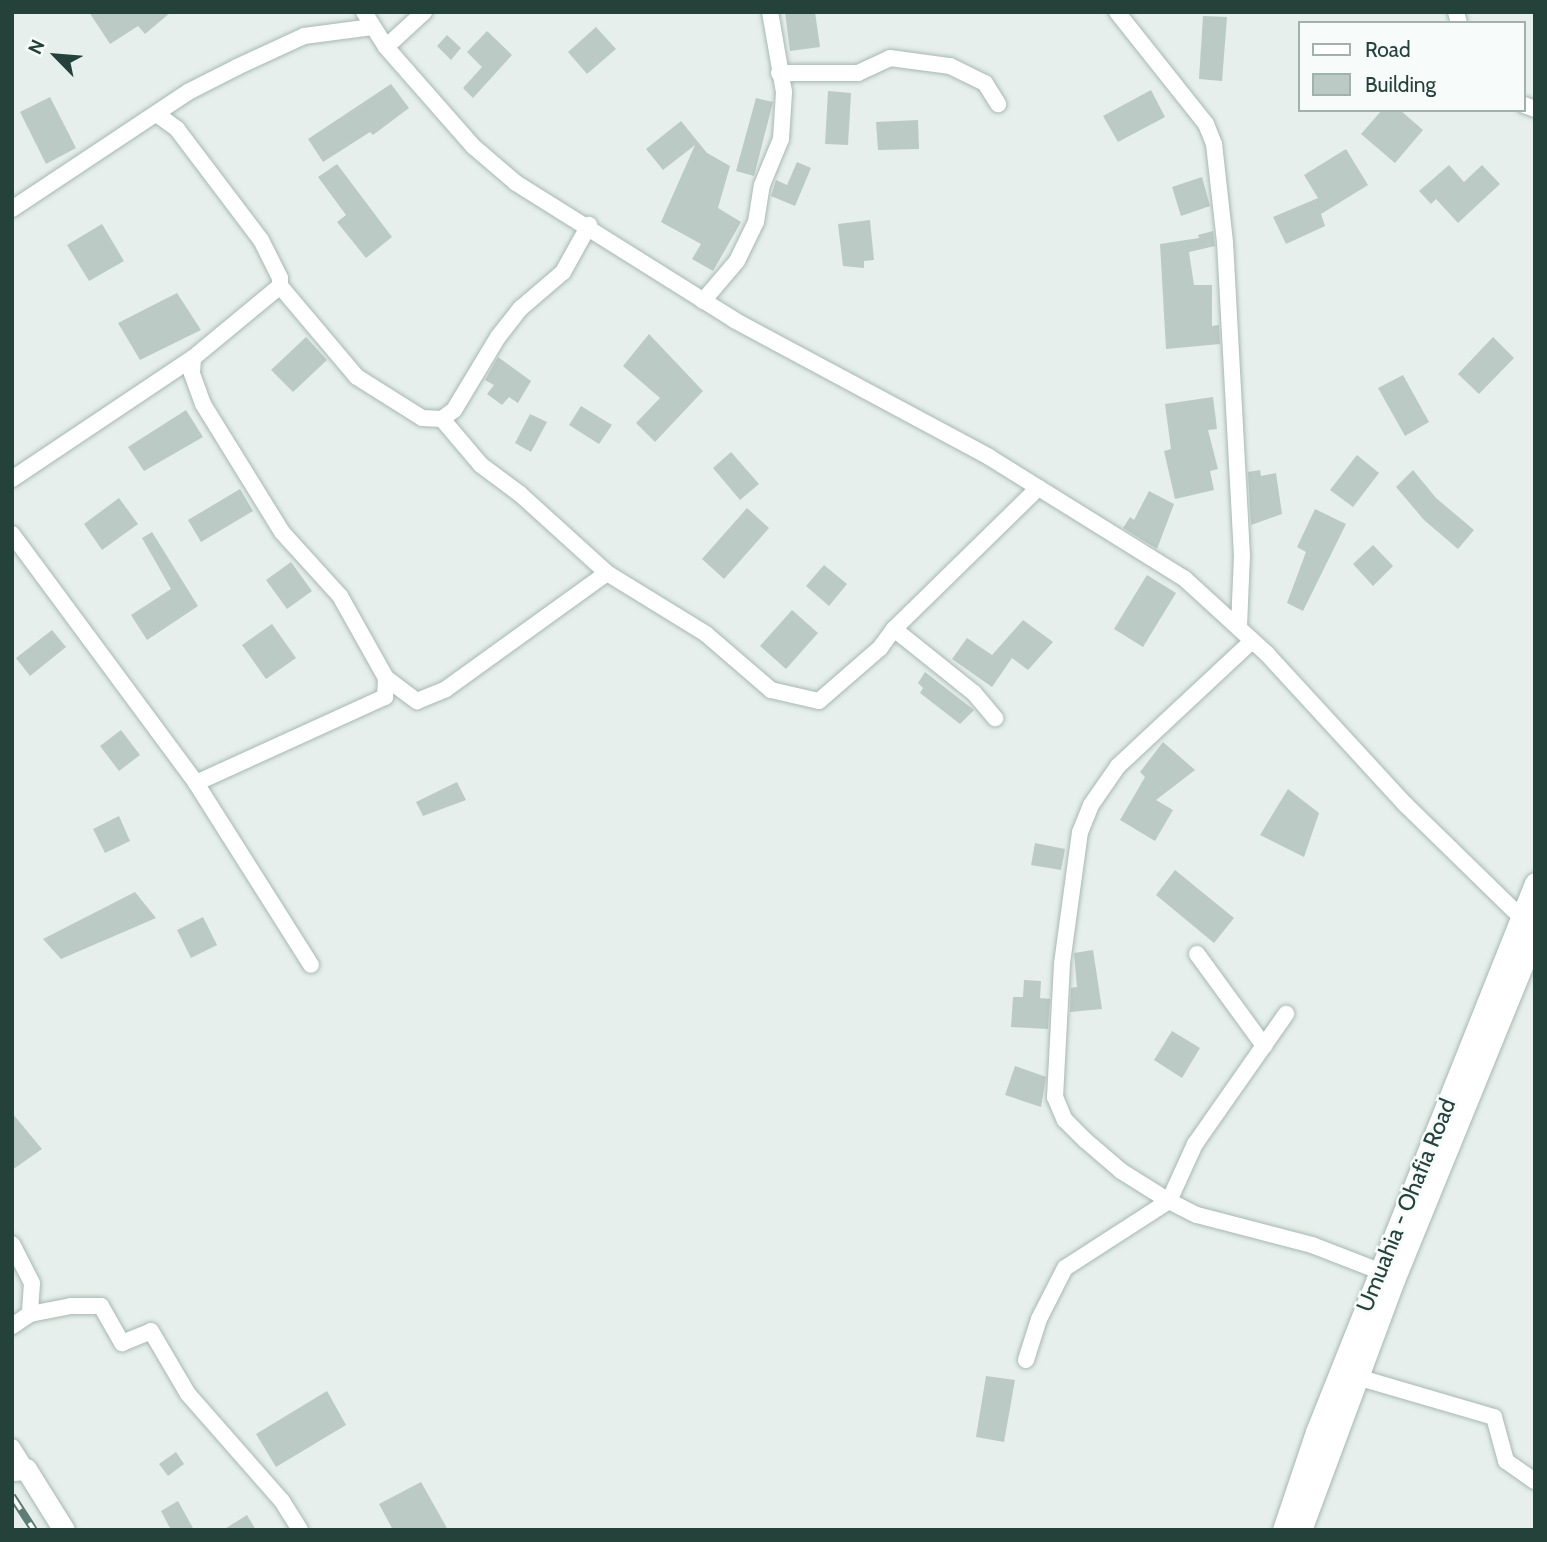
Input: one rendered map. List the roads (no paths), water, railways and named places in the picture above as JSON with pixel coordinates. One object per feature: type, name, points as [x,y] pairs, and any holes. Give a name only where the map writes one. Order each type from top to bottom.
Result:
[{"type":"main road","name":"Umuahia - Ohafia Road","points":[[1301,1530],[1530,927],[1535,883]]},
{"type":"main road","name":"Umuahia - Ohafia Road","points":[[1283,1530],[1379,1271],[1530,927]]},
{"type":"main road","points":[[19,1469],[64,1530]]},
{"type":"street","points":[[364,12],[386,47],[474,147],[516,183],[589,226],[703,301],[1038,488],[1185,579],[1252,641],[1405,804],[1530,927]]},
{"type":"street","points":[[386,47],[424,12]]},
{"type":"street","points":[[703,301],[737,261],[756,222],[762,185],[781,139],[784,92],[770,12]]},
{"type":"street","points":[[1117,12],[1206,124],[1214,144],[1225,243],[1242,555],[1239,628]]},
{"type":"street","points":[[12,209],[158,115],[188,92],[304,36],[372,27]]},
{"type":"street","points":[[779,73],[858,73],[890,58],[938,64],[985,83],[998,104]]},
{"type":"street","points":[[158,115],[177,129],[261,240],[280,278],[280,286],[357,377],[396,405],[422,418],[442,419],[454,410],[498,337],[522,309],[563,272],[589,226]]},
{"type":"street","points":[[12,478],[193,358],[280,286]]},
{"type":"street","points":[[193,358],[192,373],[203,404],[282,532],[340,596],[386,678],[417,701],[446,689],[507,649],[547,614],[607,573]]},
{"type":"street","points":[[442,419],[481,465],[520,494],[607,573],[706,634],[771,690],[819,701],[880,648],[894,629],[1038,488]]},
{"type":"street","points":[[12,534],[196,783],[311,965]]},
{"type":"street","points":[[894,629],[974,693],[995,718]]},
{"type":"street","points":[[1252,641],[1118,766],[1091,805],[1080,832],[1062,964],[1055,1097],[1065,1120],[1085,1140],[1121,1171],[1169,1201],[1197,1215],[1312,1245],[1379,1271]]},
{"type":"street","points":[[196,783],[384,697],[386,678]]},
{"type":"street","points":[[1197,954],[1264,1046]]},
{"type":"street","points":[[1026,1360],[1039,1319],[1065,1268],[1169,1201],[1195,1144],[1286,1014]]},
{"type":"street","points":[[12,1244],[32,1283],[30,1314]]},
{"type":"street","points":[[12,1326],[30,1314],[71,1306],[101,1306],[121,1343],[151,1331],[188,1394],[282,1501],[300,1530]]},
{"type":"street","points":[[1357,1377],[1494,1417],[1506,1461],[1535,1481]]},
{"type":"street","points":[[12,1447],[19,1469]]},
{"type":"railway","points":[[12,1496],[34,1530]]}]
